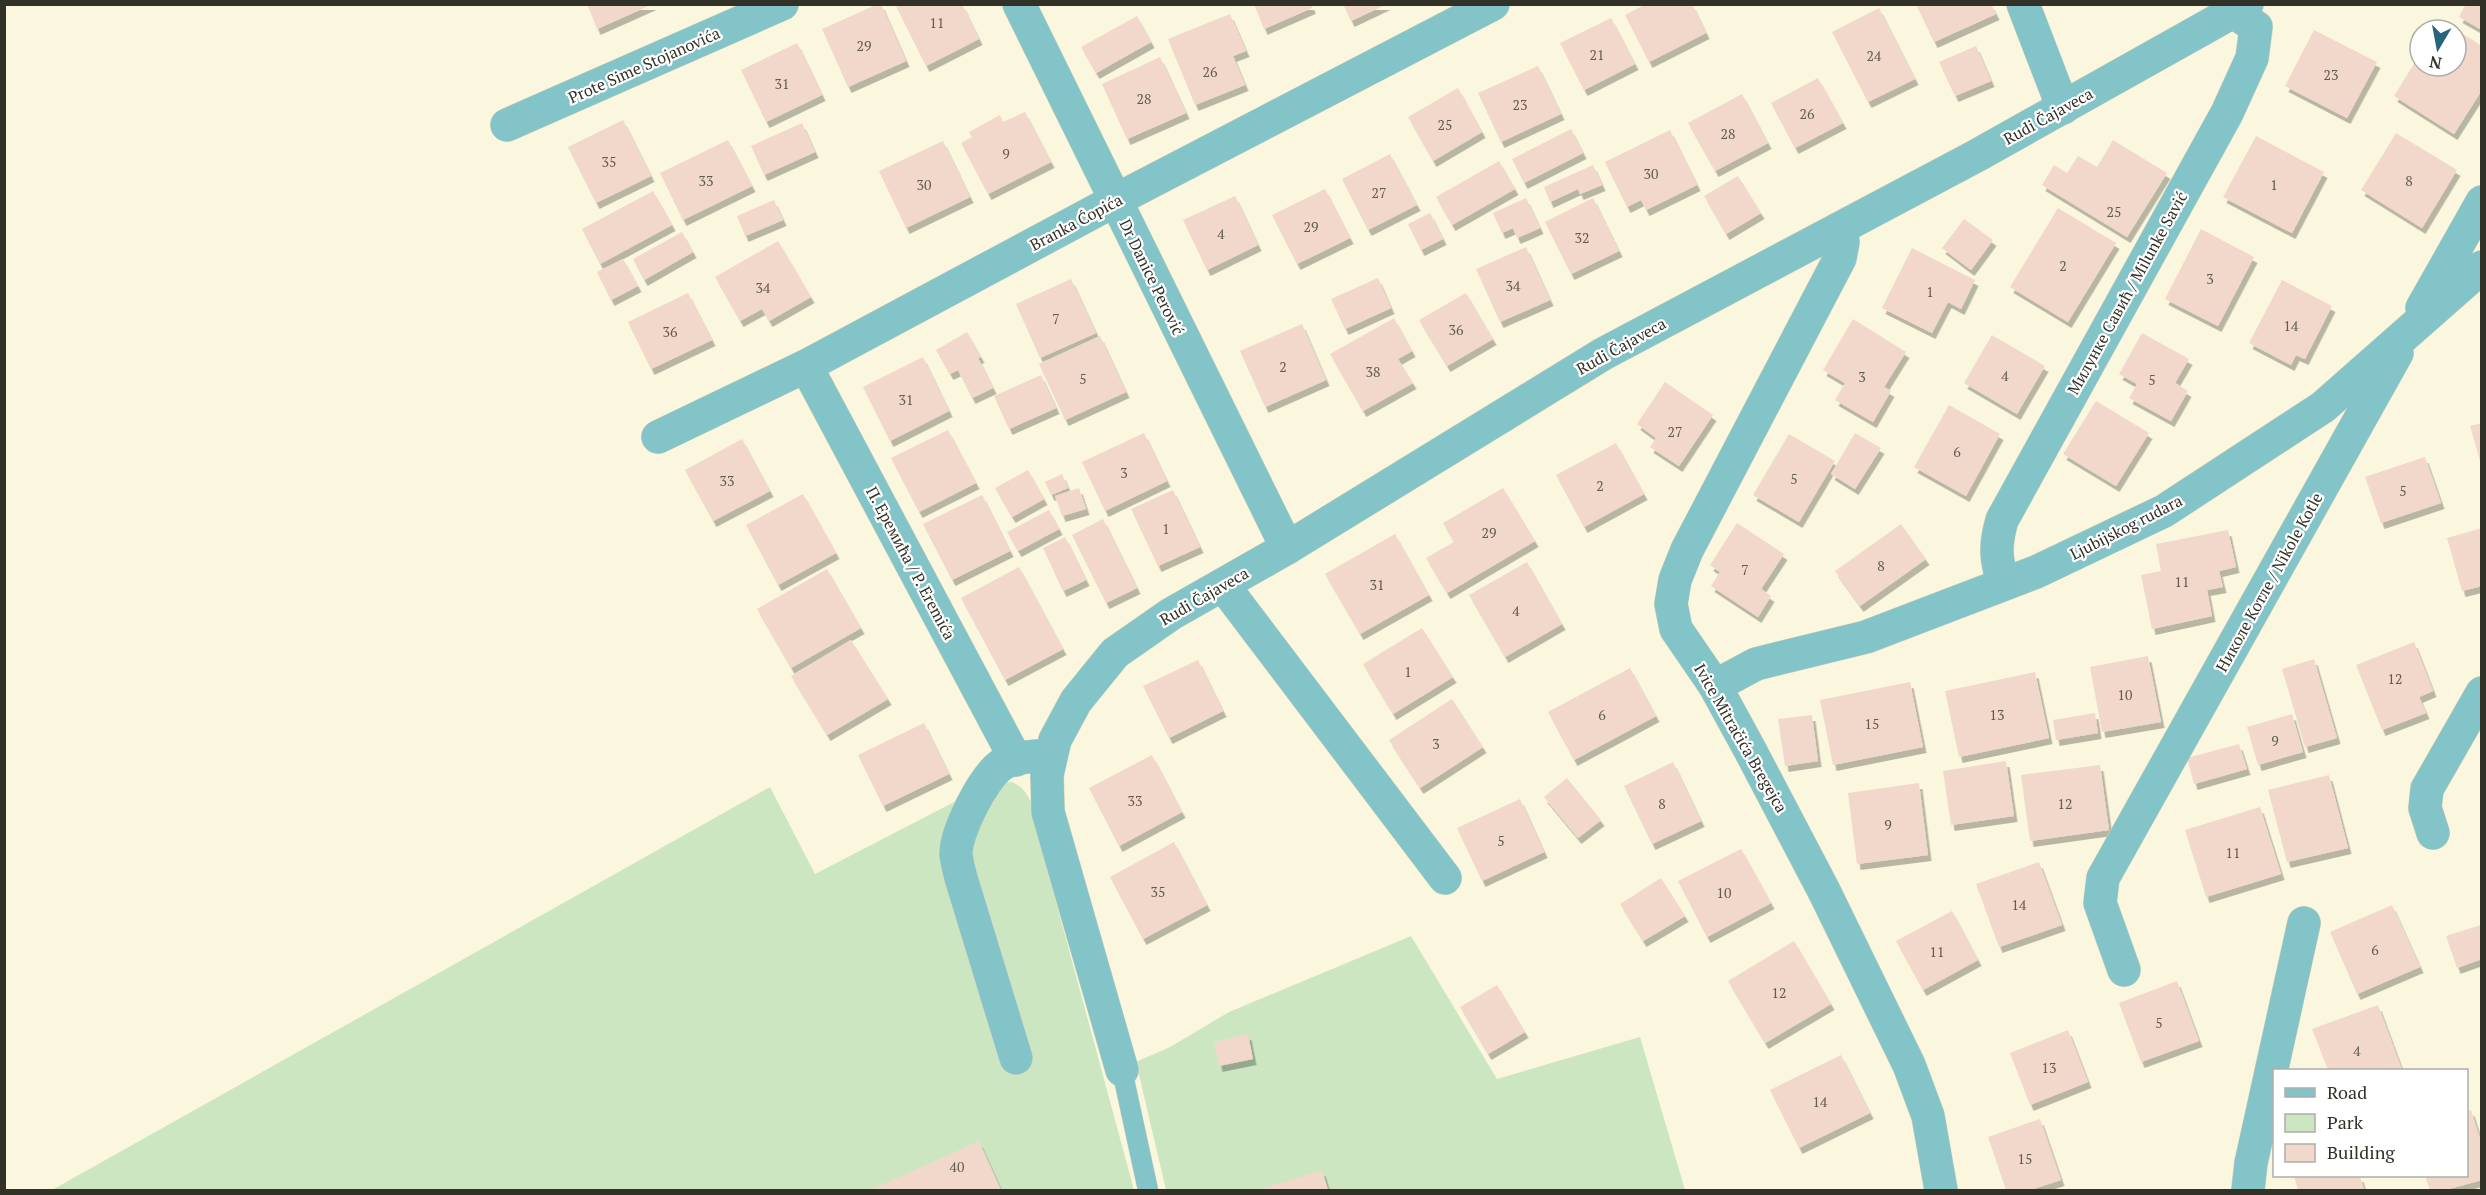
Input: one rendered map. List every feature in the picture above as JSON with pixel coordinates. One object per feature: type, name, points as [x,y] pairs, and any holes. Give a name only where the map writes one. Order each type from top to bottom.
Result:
[{"type":"street","name":"Prote Sime Stojanovića","points":[[507,125],[782,4]]},
{"type":"street","name":"Dr Danice Perović","points":[[1019,4],[1114,201],[1287,548]]},
{"type":"street","name":"Branka Ćopića","points":[[658,437],[806,366],[1114,201],[1492,4]]},
{"type":"street","points":[[2023,4],[2063,108]]},
{"type":"street","name":"Rudi Čajaveca","points":[[1122,1070],[1048,812],[1047,775],[1054,740],[1076,701],[1116,653],[1171,614],[1287,548],[1603,354],[2063,108],[2240,8]]},
{"type":"street","name":"Милунке Савић / Milunke Savić","points":[[2004,584],[1996,563],[1995,542],[2002,520],[2227,113],[2252,58],[2256,27],[2240,8]]},
{"type":"street","name":"Николе Котле / Nikole Kotle","points":[[2124,970],[2100,903],[2103,878],[2481,202]]},
{"type":"street","name":"Ivice Mitračića Bregejca","points":[[1841,228],[1843,242],[1840,258],[1687,550],[1675,580],[1671,604],[1676,629],[1715,686],[1824,891],[1909,1065],[1928,1116],[1941,1191]]},
{"type":"street","name":"Ljubijskog rudara","points":[[1715,686],[1756,664],[1866,637],[2036,572],[2164,511],[2323,407],[2481,267]]},
{"type":"street","name":"П. Еремића / P. Eremića","points":[[806,366],[1016,759]]},
{"type":"street","points":[[1222,585],[1445,878]]},
{"type":"street","points":[[2433,833],[2425,808],[2427,789],[2481,693]]},
{"type":"street","points":[[1016,1058],[961,878],[956,853],[965,822],[983,784],[1002,764],[1025,757],[1051,755]]},
{"type":"street","points":[[2248,1191],[2251,1163],[2304,923]]},
{"type":"lane","points":[[1122,1070],[1148,1191]]},
{"type":"green space","points":[[1012,782],[1025,792],[1032,806],[1134,1190],[52,1190],[770,787],[815,874],[960,799],[1003,783]]},
{"type":"green space","points":[[1411,936],[1497,1079],[1640,1037],[1685,1190],[1166,1190],[1136,1062],[1170,1047],[1229,1012]]},
{"type":"building","points":[[587,4],[653,4],[597,29]]},
{"type":"building","points":[[881,4],[906,61],[848,87],[822,29]]},
{"type":"building","points":[[895,4],[962,4],[979,39],[926,66]]},
{"type":"building","points":[[1254,4],[1311,4],[1312,8],[1264,29]]},
{"type":"building","points":[[1343,4],[1387,4],[1351,21]]},
{"type":"building","points":[[1646,4],[1692,4],[1706,33],[1649,62],[1625,15]]},
{"type":"building","points":[[1916,4],[1991,4],[1996,14],[1934,42]]},
{"type":"building","points":[[2466,4],[2482,4],[2482,30],[2468,22],[2468,18],[2459,17]]},
{"type":"building","points":[[1879,8],[1915,79],[1868,102],[1832,32]]},
{"type":"building","points":[[1230,14],[1246,51],[1233,56],[1245,85],[1195,105],[1168,39]]},
{"type":"building","points":[[1137,16],[1151,42],[1096,73],[1081,47]]},
{"type":"building","points":[[1611,18],[1635,64],[1584,90],[1560,43]]},
{"type":"building","points":[[2314,30],[2377,62],[2347,118],[2285,86]]},
{"type":"building","points":[[2468,37],[2482,46],[2482,90],[2454,134],[2394,96],[2408,73],[2408,78],[2468,78]]},
{"type":"building","points":[[797,43],[822,95],[766,122],[741,70]]},
{"type":"building","points":[[1976,46],[1991,81],[1955,96],[1939,62]]},
{"type":"building","points":[[1160,57],[1186,113],[1127,139],[1102,84]]},
{"type":"building","points":[[1538,66],[1561,114],[1501,142],[1478,93]]},
{"type":"building","points":[[1818,78],[1843,123],[1795,148],[1771,103]]},
{"type":"building","points":[[1458,88],[1482,132],[1433,161],[1408,117]]},
{"type":"building","points":[[1742,94],[1768,143],[1715,171],[1688,123]]},
{"type":"building","points":[[1025,112],[1051,162],[988,194],[961,143],[972,137],[969,132],[1000,115],[1003,122]]},
{"type":"building","points":[[623,120],[651,176],[596,203],[568,147]]},
{"type":"building","points":[[802,123],[815,152],[764,175],[751,146]]},
{"type":"building","points":[[1571,129],[1583,153],[1524,183],[1512,159]]},
{"type":"building","points":[[1670,130],[1697,185],[1646,210],[1641,200],[1627,207],[1605,162]]},
{"type":"building","points":[[2396,133],[2457,170],[2422,228],[2361,190]]},
{"type":"building","points":[[2256,136],[2324,172],[2292,233],[2223,197]]},
{"type":"building","points":[[728,140],[752,186],[683,220],[660,173]]},
{"type":"building","points":[[2113,140],[2167,173],[2127,237],[2042,185],[2054,165],[2067,173],[2078,156],[2097,167]]},
{"type":"building","points":[[943,141],[970,197],[906,228],[879,171]]},
{"type":"building","points":[[1390,154],[1417,205],[1368,230],[1342,179]]},
{"type":"building","points":[[1499,161],[1515,189],[1452,225],[1436,197]]},
{"type":"building","points":[[1593,165],[1602,185],[1580,194],[1578,189],[1550,202],[1544,187]]},
{"type":"building","points":[[1738,176],[1761,213],[1726,234],[1704,196]]},
{"type":"building","points":[[1325,189],[1350,238],[1297,264],[1272,215]]},
{"type":"building","points":[[653,191],[672,225],[600,264],[582,229]]},
{"type":"building","points":[[1235,196],[1258,245],[1207,270],[1183,220]]},
{"type":"building","points":[[1526,198],[1540,228],[1517,238],[1513,228],[1502,233],[1493,213]]},
{"type":"building","points":[[1593,198],[1619,251],[1571,274],[1545,222]]},
{"type":"building","points":[[774,200],[783,220],[745,236],[737,216]]},
{"type":"building","points":[[2058,208],[2116,243],[2068,322],[2010,287]]},
{"type":"building","points":[[1430,213],[1443,239],[1421,250],[1408,224]]},
{"type":"building","points":[[1964,219],[1993,240],[1971,270],[1942,248]]},
{"type":"building","points":[[2201,229],[2254,257],[2218,326],[2165,299]]},
{"type":"building","points":[[682,232],[693,252],[644,280],[633,259]]},
{"type":"building","points":[[778,241],[811,297],[769,321],[762,309],[740,321],[715,277]]},
{"type":"building","points":[[1526,247],[1550,300],[1500,322],[1476,269]]},
{"type":"building","points":[[1912,248],[1975,280],[1961,309],[1948,302],[1932,333],[1882,308]]},
{"type":"building","points":[[623,259],[638,286],[611,300],[597,272]]},
{"type":"building","points":[[1378,278],[1391,308],[1345,329],[1331,299]]},
{"type":"building","points":[[1071,279],[1096,333],[1040,358],[1016,304]]},
{"type":"building","points":[[2282,280],[2332,306],[2305,359],[2296,355],[2291,365],[2249,343]]},
{"type":"building","points":[[688,293],[712,340],[651,369],[628,322]]},
{"type":"building","points":[[1466,293],[1493,339],[1447,366],[1419,320]]},
{"type":"building","points":[[1394,318],[1412,351],[1398,359],[1413,383],[1363,411],[1330,354]]},
{"type":"building","points":[[1853,319],[1906,352],[1884,387],[1891,391],[1873,422],[1835,400],[1845,383],[1823,370]]},
{"type":"building","points":[[1302,324],[1326,380],[1265,407],[1240,351]]},
{"type":"building","points":[[967,332],[981,357],[978,358],[993,388],[972,398],[958,370],[950,374],[936,350]]},
{"type":"building","points":[[2142,333],[2189,359],[2175,383],[2188,391],[2171,421],[2129,398],[2137,384],[2119,374]]},
{"type":"building","points":[[1992,335],[2045,366],[2017,414],[1964,383]]},
{"type":"building","points":[[1100,336],[1126,392],[1065,420],[1039,364]]},
{"type":"building","points":[[923,357],[949,411],[890,441],[863,387]]},
{"type":"building","points":[[1041,375],[1056,408],[1009,429],[994,396]]},
{"type":"building","points":[[1665,382],[1713,415],[1679,466],[1650,447],[1656,438],[1637,424]]},
{"type":"building","points":[[2096,401],[2149,433],[2116,486],[2063,454]]},
{"type":"building","points":[[1949,405],[2000,434],[1966,496],[1914,467]]},
{"type":"building","points":[[2482,423],[2482,464],[2481,464],[2470,426]]},
{"type":"building","points":[[948,430],[976,483],[919,512],[891,458]]},
{"type":"building","points":[[1144,433],[1167,481],[1105,511],[1082,462]]},
{"type":"building","points":[[1855,433],[1881,448],[1855,489],[1831,474]]},
{"type":"building","points":[[1789,434],[1835,461],[1799,522],[1753,495]]},
{"type":"building","points":[[742,439],[770,491],[713,521],[685,470]]},
{"type":"building","points":[[1616,443],[1644,494],[1584,527],[1556,475]]},
{"type":"building","points":[[2425,457],[2441,503],[2381,523],[2365,477]]},
{"type":"building","points":[[1028,470],[1044,499],[1012,517],[995,488]]},
{"type":"building","points":[[1062,474],[1068,488],[1051,495],[1045,482]]},
{"type":"building","points":[[1079,488],[1086,509],[1062,516],[1055,496]]},
{"type":"building","points":[[1503,488],[1535,541],[1447,593],[1426,558],[1454,542],[1443,523]]},
{"type":"building","points":[[1173,490],[1200,547],[1158,566],[1131,509]]},
{"type":"building","points":[[803,494],[836,553],[778,585],[746,525]]},
{"type":"building","points":[[982,495],[1010,551],[952,580],[923,524]]},
{"type":"building","points":[[1049,510],[1059,529],[1018,551],[1007,532]]},
{"type":"building","points":[[1103,519],[1137,588],[1106,603],[1072,535]]},
{"type":"building","points":[[1737,523],[1784,554],[1761,589],[1771,596],[1758,617],[1711,586],[1720,572],[1710,565]]},
{"type":"building","points":[[1901,524],[1926,559],[1860,606],[1835,571]]},
{"type":"building","points":[[2482,528],[2482,586],[2462,591],[2447,538]]},
{"type":"building","points":[[2228,530],[2236,567],[2219,571],[2223,587],[2207,590],[2212,616],[2152,629],[2141,575],[2161,571],[2156,544]]},
{"type":"building","points":[[1395,534],[1429,595],[1360,634],[1325,574]]},
{"type":"building","points":[[1065,537],[1086,580],[1063,591],[1043,548]]},
{"type":"building","points":[[1527,562],[1562,624],[1505,657],[1469,595]]},
{"type":"building","points":[[1019,567],[1063,649],[1005,680],[961,598]]},
{"type":"building","points":[[827,569],[861,628],[791,668],[757,609]]},
{"type":"building","points":[[1422,628],[1453,677],[1393,714],[1363,664]]},
{"type":"building","points":[[851,640],[888,699],[827,735],[791,676]]},
{"type":"building","points":[[2414,642],[2433,691],[2419,697],[2426,713],[2382,730],[2356,665]]},
{"type":"building","points":[[2148,656],[2161,722],[2102,732],[2090,667]]},
{"type":"building","points":[[2314,659],[2337,738],[2305,747],[2282,669]]},
{"type":"building","points":[[1198,660],[1223,711],[1169,738],[1143,686]]},
{"type":"building","points":[[1630,668],[1656,716],[1574,760],[1548,712]]},
{"type":"building","points":[[2035,672],[2049,738],[1959,757],[1945,691]]},
{"type":"building","points":[[1910,682],[1923,747],[1833,765],[1820,700]]},
{"type":"building","points":[[1452,699],[1483,747],[1420,788],[1389,740]]},
{"type":"building","points":[[2095,713],[2098,733],[2056,740],[2053,720]]},
{"type":"building","points":[[2292,714],[2303,752],[2258,765],[2247,727]]},
{"type":"building","points":[[1812,715],[1818,761],[1785,766],[1778,719]]},
{"type":"building","points":[[924,723],[949,774],[883,806],[858,755]]},
{"type":"building","points":[[2239,744],[2247,769],[2194,784],[2187,758]]},
{"type":"building","points":[[1152,755],[1182,812],[1119,846],[1089,788]]},
{"type":"building","points":[[2006,761],[2014,816],[1951,825],[1943,771]]},
{"type":"building","points":[[1673,762],[1701,821],[1652,844],[1624,786]]},
{"type":"building","points":[[2100,765],[2109,830],[2030,841],[2021,775]]},
{"type":"building","points":[[2329,775],[2348,848],[2287,862],[2268,790]]},
{"type":"building","points":[[1567,778],[1601,820],[1578,838],[1544,797]]},
{"type":"building","points":[[1919,783],[1928,855],[1857,864],[1848,793]]},
{"type":"building","points":[[1520,799],[1544,852],[1482,881],[1457,828]]},
{"type":"building","points":[[2260,807],[2281,874],[2206,897],[2185,830]]},
{"type":"building","points":[[1174,842],[1207,905],[1143,939],[1110,877]]},
{"type":"building","points":[[1741,849],[1771,903],[1707,937],[1678,881]]},
{"type":"building","points":[[2039,862],[2062,925],[1999,947],[1976,884]]},
{"type":"building","points":[[1661,878],[1685,916],[1643,941],[1620,904]]},
{"type":"building","points":[[2392,905],[2420,967],[2357,994],[2330,932]]},
{"type":"building","points":[[1952,911],[1978,960],[1923,990],[1896,941]]},
{"type":"building","points":[[2481,925],[2482,959],[2457,968],[2446,936]]},
{"type":"building","points":[[1794,941],[1831,1004],[1765,1043],[1728,981]]},
{"type":"building","points":[[2177,981],[2199,1041],[2141,1062],[2119,1003]]},
{"type":"building","points":[[1497,985],[1525,1032],[1488,1054],[1460,1007]]},
{"type":"building","points":[[2378,1005],[2402,1069],[2328,1069],[2312,1029]]},
{"type":"building","points":[[2068,1030],[2088,1082],[2030,1105],[2010,1053]]},
{"type":"building","points":[[1248,1034],[1253,1059],[1219,1066],[1214,1042]]},
{"type":"building","points":[[1841,1055],[1870,1113],[1799,1148],[1770,1090]]},
{"type":"building","points":[[2471,1110],[2482,1145],[2482,1180],[2445,1190],[2430,1190],[2425,1177],[2468,1177],[2468,1111]]},
{"type":"building","points":[[2040,1119],[2061,1180],[2030,1190],[2006,1190],[1988,1137]]},
{"type":"building","points":[[979,1141],[1001,1190],[870,1190]]},
{"type":"building","points":[[1322,1170],[1328,1190],[1259,1190]]},
{"type":"building","points":[[2294,1177],[2360,1177],[2364,1190],[2298,1190]]}]
